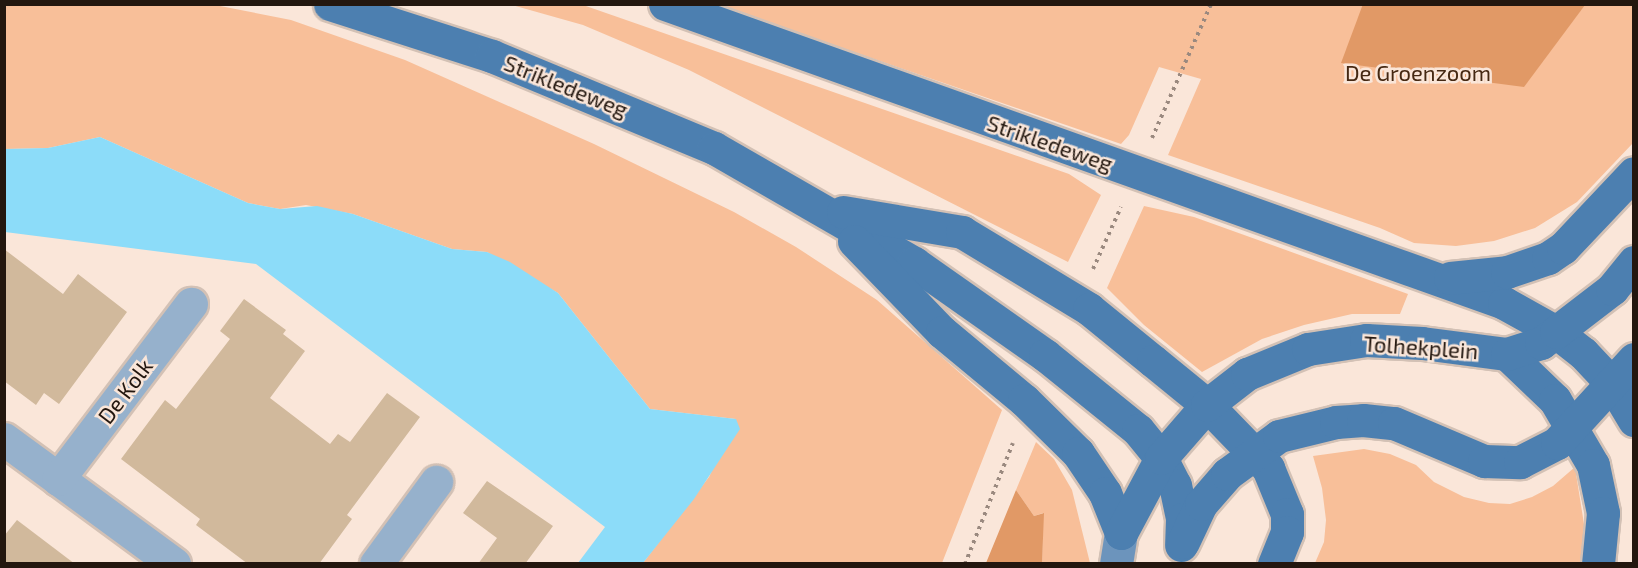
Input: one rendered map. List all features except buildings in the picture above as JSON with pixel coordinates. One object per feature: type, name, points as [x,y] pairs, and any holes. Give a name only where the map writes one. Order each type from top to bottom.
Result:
[{"type":"main road","name":"Strikledeweg","points":[[330,4],[492,56],[582,91],[714,148],[823,208],[914,263],[1045,355],[1115,409],[1161,458]]},
{"type":"main road","name":"Strikledeweg","points":[[665,4],[1436,278]]},
{"type":"main road","points":[[1436,278],[1487,276],[1548,258],[1563,249],[1634,173]]},
{"type":"main road","name":"Strikledeweg","points":[[823,208],[962,232],[1089,309],[1207,405]]},
{"type":"main road","name":"Strikledeweg","points":[[823,208],[942,332],[1024,400],[1078,453],[1105,493],[1119,548]]},
{"type":"main road","name":"Tolhekplein","points":[[1119,548],[1161,458],[1207,405],[1236,381],[1274,361],[1340,343],[1411,342],[1507,354],[1541,343],[1612,289],[1634,262]]},
{"type":"main road","points":[[1436,278],[1504,303],[1556,332],[1583,353],[1613,385],[1634,420]]},
{"type":"main road","name":"Tolhekplein","points":[[1507,354],[1538,381],[1574,427],[1593,465],[1603,513],[1598,564]]},
{"type":"main road","points":[[1179,554],[1201,504],[1253,452],[1295,432],[1363,420],[1394,423],[1484,462],[1503,464],[1542,453],[1574,427],[1634,359]]},
{"type":"main road","points":[[1207,405],[1253,452],[1276,484],[1287,514],[1287,532],[1274,564]]},
{"type":"main road","points":[[1161,458],[1179,500],[1179,554]]},
{"type":"street","name":"De Kolk","points":[[58,478],[191,304]]},
{"type":"street","points":[[4,439],[174,564]]},
{"type":"street","points":[[376,564],[436,482]]},
{"type":"path","points":[[1149,144],[1211,4]]},
{"type":"path","points":[[1090,276],[1123,204]]},
{"type":"path","points":[[965,564],[1018,431]]},
{"type":"green space","name":"De Groenzoom","points":[[1363,4],[1585,5],[1524,87],[1341,63]]},
{"type":"green space","points":[[5,5],[215,5],[291,20],[405,60],[594,144],[734,212],[796,247],[877,300],[1002,410],[942,563],[643,563],[709,477],[736,419],[650,409],[558,293],[487,252],[452,249],[353,214],[306,205],[280,209],[248,203],[100,137],[48,148],[5,149]]},
{"type":"green space","points":[[512,5],[583,5],[1069,174],[1101,195],[1068,262],[689,70],[583,25]]},
{"type":"green space","name":"De Groenzoom","points":[[717,5],[1633,5],[1633,143],[1577,202],[1535,228],[1494,241],[1456,246],[1414,243],[1380,228],[1168,155],[1201,79],[1159,67],[1129,135],[1121,144]]},
{"type":"green space","points":[[1144,206],[1194,217],[1408,294],[1400,314],[1352,314],[1304,325],[1262,339],[1202,372],[1144,325],[1107,288]]},
{"type":"green space","points":[[1036,442],[1054,459],[1072,490],[1090,563],[1042,563],[1043,513],[1034,516],[1016,490]]},
{"type":"green space","points":[[1364,449],[1390,454],[1416,465],[1434,482],[1464,497],[1489,503],[1510,504],[1532,497],[1553,486],[1575,467],[1586,537],[1582,563],[1315,563],[1324,542],[1326,520],[1322,488],[1313,456]]},
{"type":"green space","points":[[1016,490],[1034,516],[1044,513],[1042,563],[986,563]]},
{"type":"water","points":[[100,137],[248,203],[280,209],[317,206],[353,214],[452,249],[487,252],[510,262],[558,293],[650,409],[736,419],[740,429],[694,499],[643,563],[578,563],[605,527],[256,264],[5,232],[5,149],[48,148]]}]
